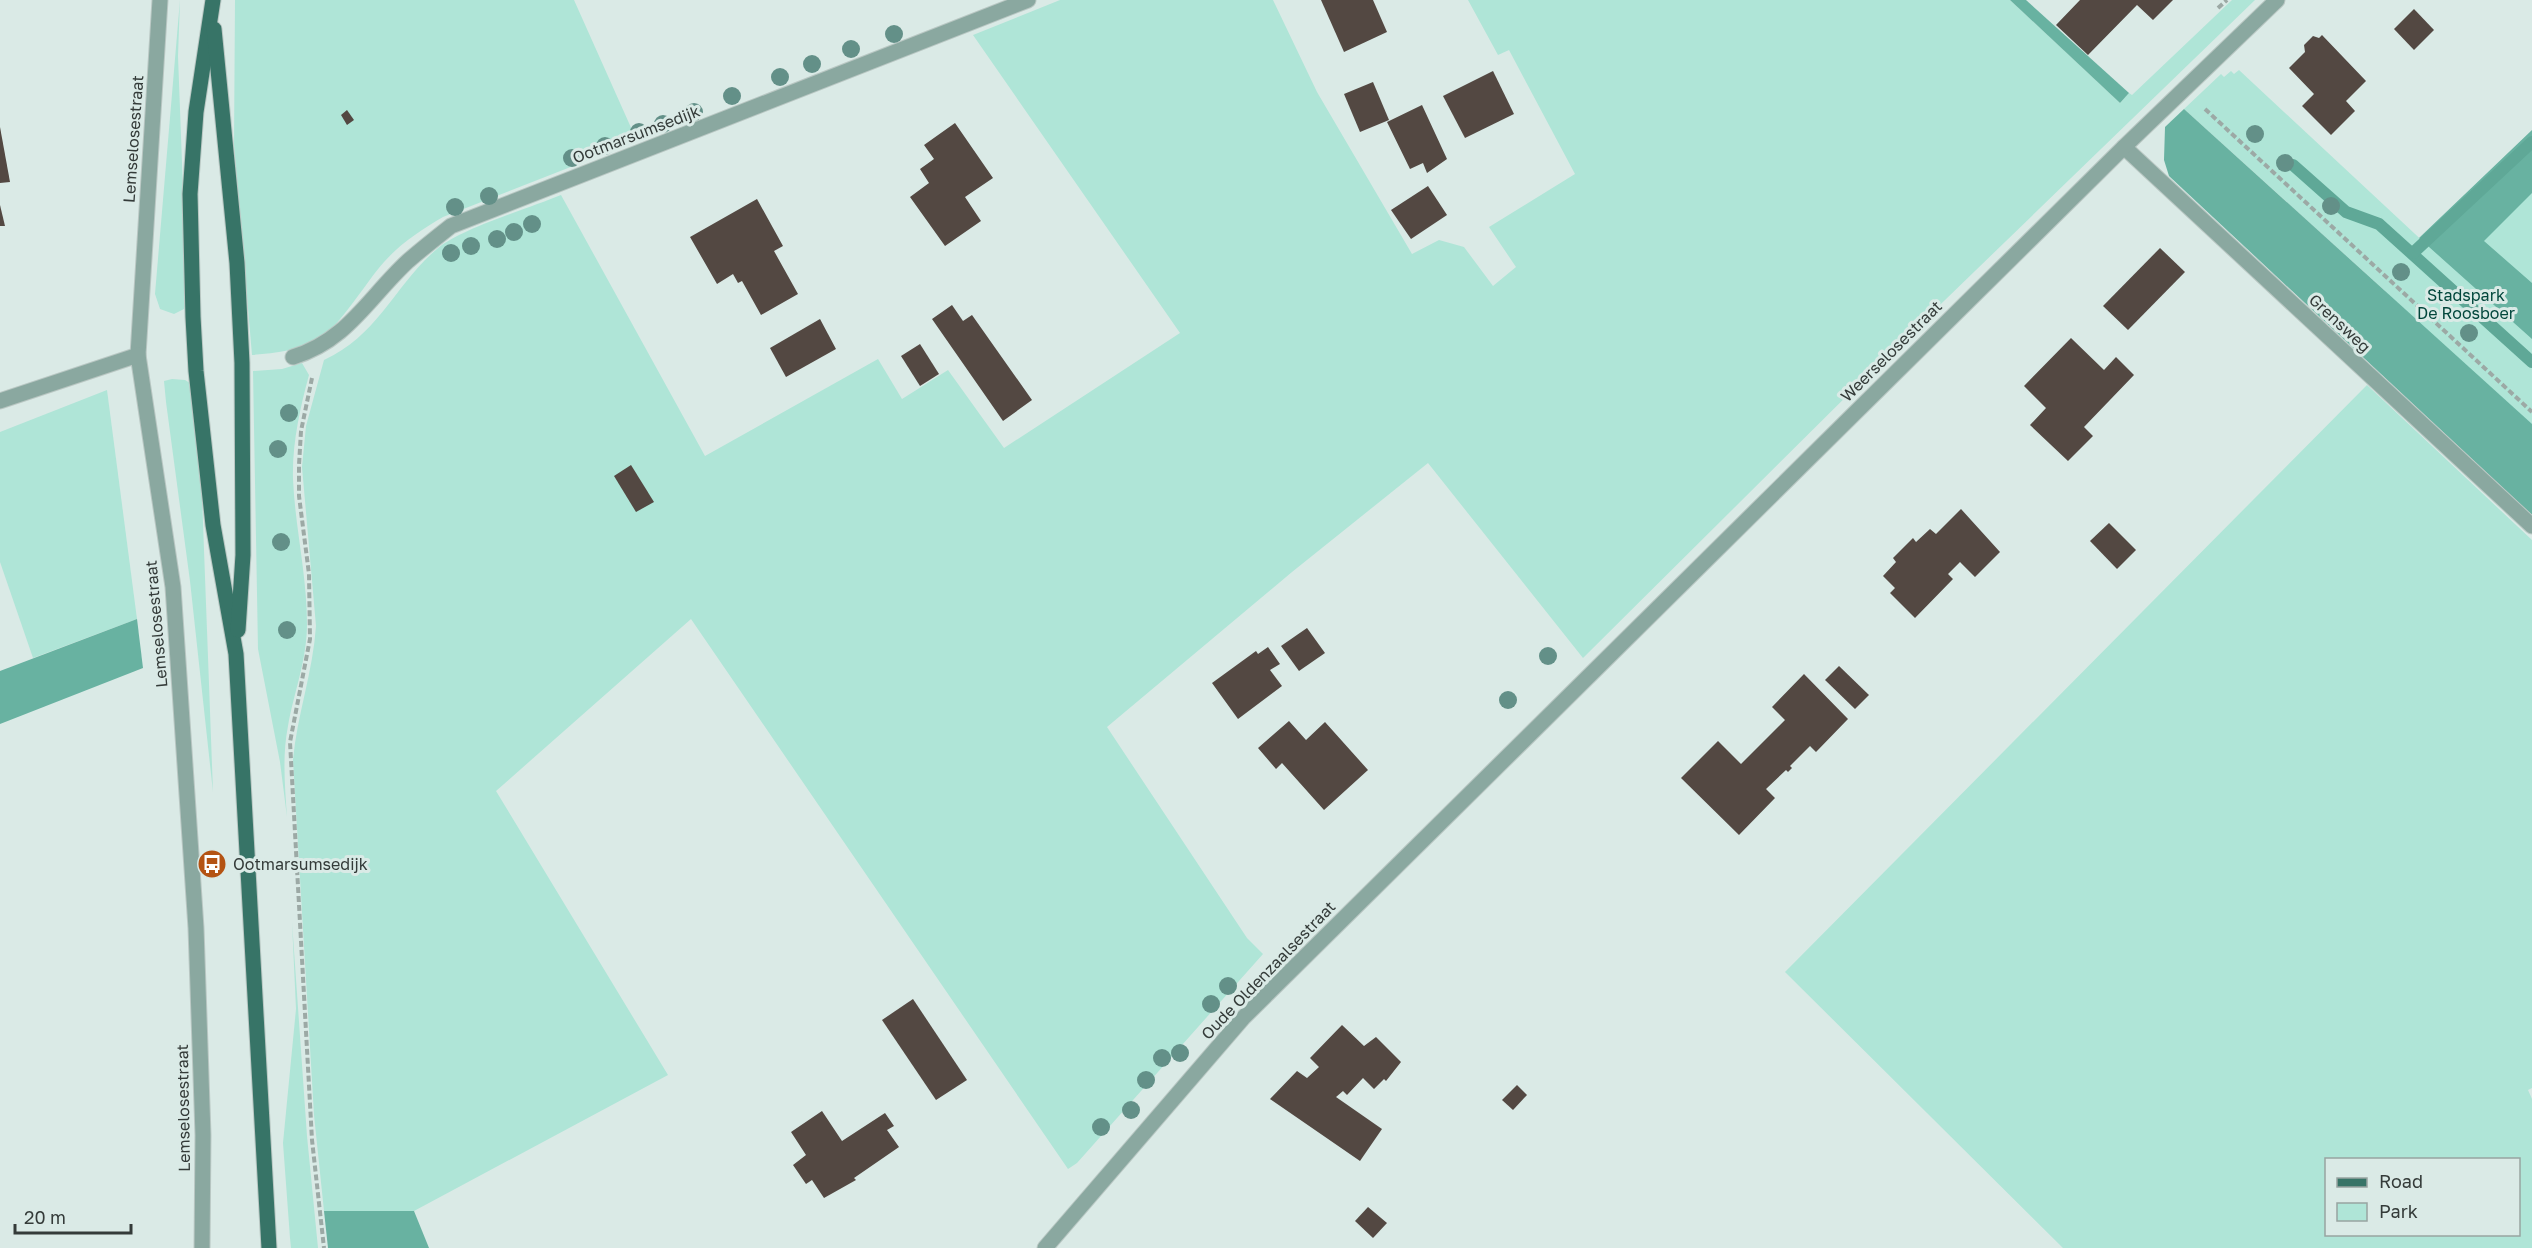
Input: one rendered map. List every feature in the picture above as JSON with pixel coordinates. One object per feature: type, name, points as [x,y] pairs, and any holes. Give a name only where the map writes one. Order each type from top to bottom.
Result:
[{"type":"main road","points":[[213,5],[196,112],[190,194],[193,317],[213,525],[236,654],[269,1248]]},
{"type":"main road","points":[[213,5],[237,263],[243,363],[243,555],[236,654]]},
{"type":"street","name":"Lemselosestraat","points":[[160,0],[138,355],[173,586],[196,928],[203,1135],[202,1248]]},
{"type":"street","name":"Ootmarsumsedijk","points":[[293,357],[315,351],[339,334],[407,262],[451,226],[1028,0]]},
{"type":"street","name":"Weerselosestraat","points":[[1533,730],[2124,147],[2277,0]]},
{"type":"street","name":"Grensweg","points":[[2124,147],[2532,526]]},
{"type":"street","points":[[0,402],[138,355]]},
{"type":"street","name":"Oude Oldenzaalsestraat","points":[[1045,1248],[1243,1018],[1533,730]]},
{"type":"path","points":[[2218,8],[2227,0]]},
{"type":"path","points":[[2184,89],[2532,412]]},
{"type":"path","points":[[315,351],[312,379],[301,431],[299,465],[299,496],[309,574],[310,639],[290,742],[291,845],[312,1140],[324,1248]]},
{"type":"green space","points":[[180,0],[178,56],[185,243],[190,292],[184,309],[174,314],[160,309],[155,294]]},
{"type":"green space","points":[[235,0],[574,0],[637,141],[443,217],[397,249],[377,270],[336,324],[319,339],[295,349],[252,355],[234,145]]},
{"type":"green space","points":[[1060,0],[1273,0],[1317,92],[1412,254],[1439,240],[1464,247],[1493,286],[1516,267],[1489,227],[1575,174],[1509,50],[1498,55],[1468,0],[2010,0],[2120,103],[2129,93],[2132,95],[2232,0],[2255,0],[1882,361],[1583,658],[1428,463],[1292,572],[1107,727],[1247,938],[1263,954],[1077,1163],[1068,1169],[691,619],[496,791],[668,1075],[414,1211],[324,1211],[314,1115],[293,760],[312,660],[316,626],[302,467],[306,426],[324,360],[359,337],[423,262],[438,248],[479,226],[561,195],[705,456],[878,359],[902,399],[948,370],[1004,448],[1180,333],[973,35]]},
{"type":"green space","points":[[2010,0],[2026,0],[2129,93],[2120,103]]},
{"type":"green space","name":"Stadspark De Roosboer","points":[[2239,70],[2429,247],[2532,152],[2532,453],[2383,289],[2184,109],[2221,74],[2224,77],[2231,71],[2234,74]]},
{"type":"green space","points":[[2184,109],[2532,424],[2532,515],[2169,176],[2164,160],[2165,127]]},
{"type":"green space","points":[[2532,130],[2532,193],[2484,241],[2532,283],[2532,339],[2419,238]]},
{"type":"green space","points":[[302,363],[309,375],[297,426],[293,479],[307,624],[303,663],[286,737],[284,772],[287,817],[280,762],[258,649],[253,371],[282,369]]},
{"type":"green space","points":[[185,380],[198,388],[213,792],[190,581],[166,402],[164,381]]},
{"type":"green space","points":[[2367,385],[2532,540],[2532,1088],[2528,1090],[2532,1099],[2532,1248],[2063,1248],[1785,972]]},
{"type":"green space","points":[[107,390],[137,619],[33,658],[0,562],[0,432]]},
{"type":"green space","points":[[137,619],[143,668],[0,724],[0,671]]},
{"type":"green space","points":[[292,922],[307,1136],[318,1248],[291,1248],[290,1238],[283,1143],[296,1009]]},
{"type":"green space","points":[[324,1211],[414,1211],[429,1248],[328,1248]]},
{"type":"building","points":[[1321,0],[1373,0],[1387,32],[1344,52]]},
{"type":"building","points":[[2080,0],[2173,0],[2153,20],[2137,5],[2088,55],[2056,25]]},
{"type":"building","points":[[2414,9],[2434,30],[2414,50],[2394,29]]},
{"type":"building","points":[[2322,35],[2366,81],[2346,101],[2355,111],[2331,135],[2302,106],[2314,94],[2289,68],[2305,52],[2304,45],[2313,36],[2319,38]]},
{"type":"building","points":[[1493,71],[1514,114],[1465,138],[1443,96]]},
{"type":"building","points":[[1373,82],[1389,120],[1360,132],[1344,94]]},
{"type":"building","points":[[1422,105],[1447,159],[1427,173],[1423,163],[1410,169],[1387,122]]},
{"type":"building","points":[[347,110],[354,120],[347,125],[341,115]]},
{"type":"building","points":[[955,123],[993,178],[965,197],[981,221],[945,246],[910,197],[929,183],[920,169],[934,159],[924,145]]},
{"type":"building","points":[[0,127],[10,182],[0,183]]},
{"type":"building","points":[[1428,186],[1447,215],[1411,239],[1391,210]]},
{"type":"building","points":[[757,199],[783,246],[774,251],[798,294],[761,315],[742,281],[738,283],[733,274],[717,284],[690,237]]},
{"type":"building","points":[[0,205],[5,226],[0,226]]},
{"type":"building","points":[[2160,248],[2185,272],[2128,330],[2103,306]]},
{"type":"building","points":[[952,305],[963,321],[972,315],[1032,400],[1003,421],[932,319]]},
{"type":"building","points":[[820,319],[836,349],[786,377],[770,348]]},
{"type":"building","points":[[2071,338],[2104,370],[2116,357],[2134,375],[2084,427],[2093,436],[2068,461],[2030,425],[2046,408],[2024,386]]},
{"type":"building","points":[[920,344],[939,374],[920,386],[901,356]]},
{"type":"building","points":[[631,465],[654,502],[636,512],[614,476]]},
{"type":"building","points":[[1961,509],[2000,552],[1975,577],[1960,562],[1948,574],[1953,579],[1915,618],[1890,593],[1895,588],[1883,576],[1896,562],[1893,558],[1913,538],[1916,542],[1930,529],[1936,534]]},
{"type":"building","points":[[2109,523],[2136,550],[2117,569],[2090,541]]},
{"type":"building","points":[[1307,628],[1325,653],[1299,671],[1281,646]]},
{"type":"building","points":[[1268,647],[1280,664],[1270,670],[1282,686],[1238,719],[1212,683],[1256,651],[1258,654]]},
{"type":"building","points":[[1839,666],[1869,695],[1855,709],[1825,680]]},
{"type":"building","points":[[1804,674],[1848,719],[1816,752],[1810,746],[1790,766],[1792,768],[1788,772],[1786,770],[1766,789],[1775,798],[1739,835],[1681,778],[1718,741],[1741,764],[1785,720],[1772,707]]},
{"type":"building","points":[[1289,721],[1306,740],[1325,722],[1368,770],[1324,810],[1282,763],[1276,769],[1258,748]]},
{"type":"building","points":[[913,999],[967,1080],[936,1100],[882,1020]]},
{"type":"building","points":[[1342,1025],[1364,1046],[1376,1037],[1401,1062],[1386,1081],[1384,1079],[1374,1089],[1363,1078],[1347,1095],[1343,1091],[1336,1097],[1382,1129],[1360,1161],[1270,1099],[1297,1071],[1307,1078],[1319,1067],[1310,1058]]},
{"type":"building","points":[[1517,1085],[1527,1095],[1513,1110],[1502,1100]]},
{"type":"building","points":[[822,1111],[842,1141],[885,1113],[894,1126],[887,1130],[899,1147],[854,1178],[856,1180],[824,1198],[812,1180],[806,1184],[793,1165],[806,1155],[791,1132]]},
{"type":"building","points":[[1368,1207],[1387,1223],[1373,1238],[1355,1221]]},
{"type":"waterway","points":[[2413,253],[2532,142]]},
{"type":"waterway","points":[[2293,165],[2346,212],[2379,224],[2532,362]]},
{"type":"place","name":"Ootmarsumsedijk","points":[[212,864]]}]
